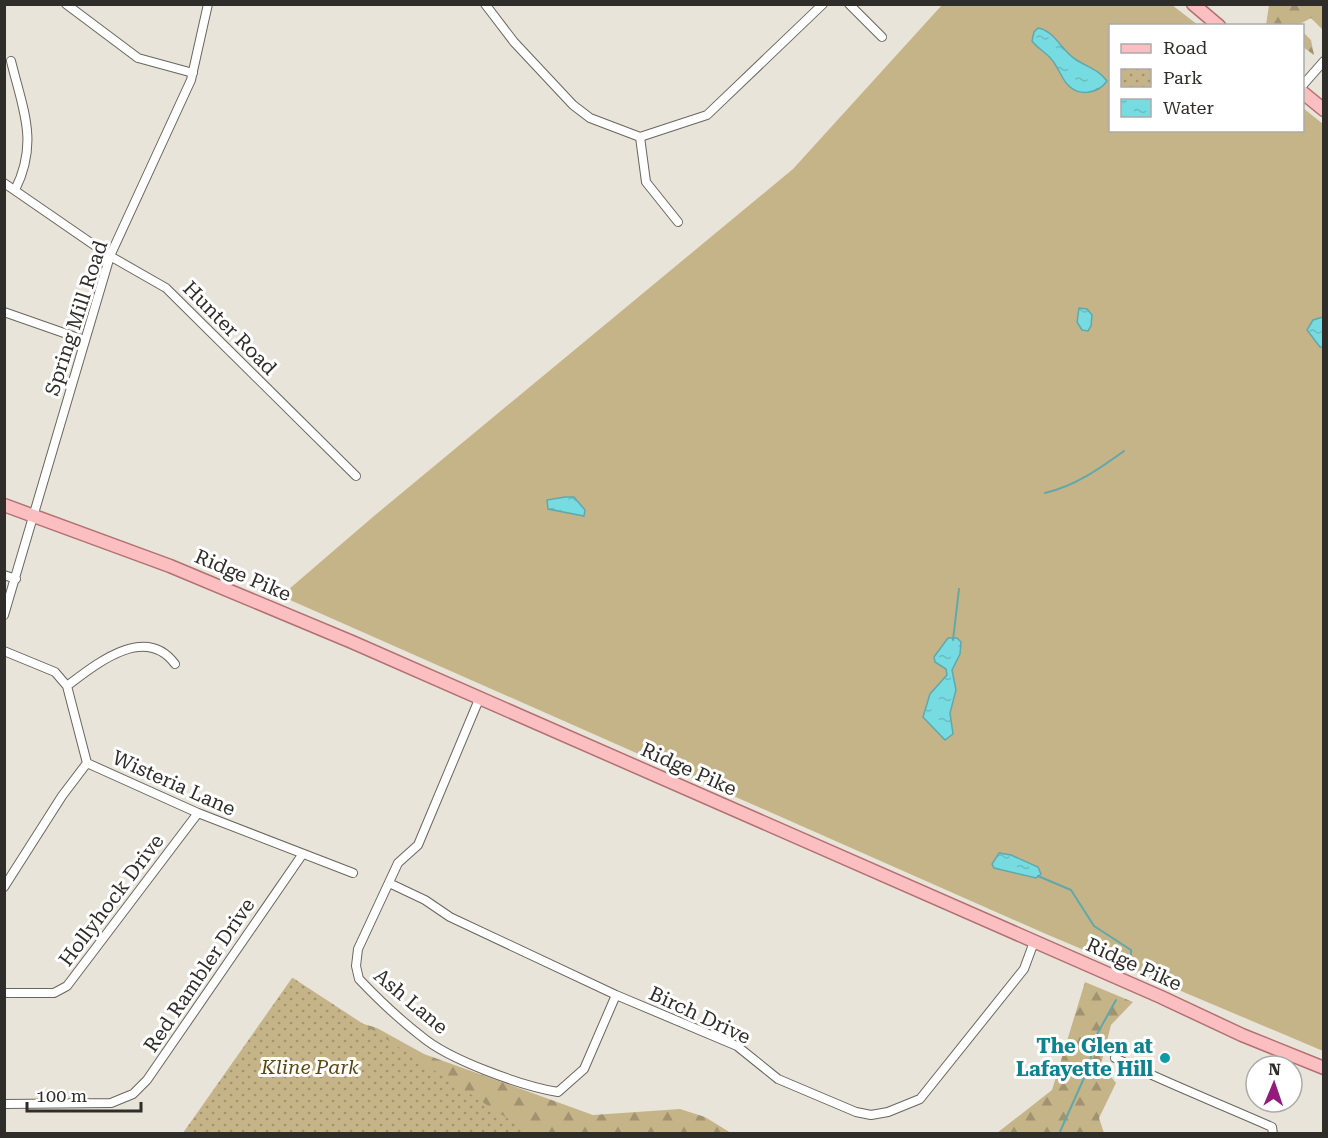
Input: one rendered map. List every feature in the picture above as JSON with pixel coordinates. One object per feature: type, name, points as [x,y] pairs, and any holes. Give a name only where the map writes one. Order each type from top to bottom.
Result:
[{"type":"main road","points":[[1193,4],[1217,24]]},
{"type":"main road","points":[[1304,94],[1323,110]]},
{"type":"main road","name":"Ridge Pike","points":[[4,506],[35,515],[170,566],[480,697],[1242,1035],[1323,1068]]},
{"type":"street","points":[[66,4],[138,58],[192,73]]},
{"type":"street","name":"Spring Mill Road","points":[[4,615],[110,256],[178,113],[192,73],[208,4]]},
{"type":"street","points":[[485,4],[514,42],[573,105],[590,118],[640,137],[707,115],[823,4]]},
{"type":"street","points":[[849,4],[882,37]]},
{"type":"street","points":[[11,61],[29,135],[23,174],[15,190]]},
{"type":"street","points":[[1304,84],[1323,61]]},
{"type":"street","points":[[640,137],[646,182],[678,222]]},
{"type":"street","name":"Hunter Road","points":[[4,183],[110,256],[166,288],[356,476]]},
{"type":"street","points":[[4,312],[84,340]]},
{"type":"street","points":[[4,575],[16,579]]},
{"type":"street","points":[[67,686],[104,658],[118,651],[150,649],[168,655],[175,664]]},
{"type":"street","points":[[4,651],[55,672],[67,686],[87,763]]},
{"type":"street","name":"Ash Lane","points":[[480,697],[418,844],[398,863],[358,949],[356,966],[359,979],[422,1038],[456,1056],[533,1088],[558,1092],[584,1069],[616,995]]},
{"type":"street","name":"Wisteria Lane","points":[[4,887],[62,796],[87,763],[198,813],[353,873]]},
{"type":"street","name":"Hollyhock Drive","points":[[4,993],[54,993],[67,986],[198,813]]},
{"type":"street","name":"Red Rambler Drive","points":[[4,1104],[111,1103],[133,1094],[147,1080],[302,855]]},
{"type":"street","name":"Birch Drive","points":[[388,883],[425,900],[450,917],[616,995],[737,1046],[778,1079],[855,1112],[871,1115],[888,1112],[920,1099],[1024,969],[1034,942]]},
{"type":"street","points":[[1115,1058],[1179,1089],[1200,1095],[1272,1127],[1273,1134]]},
{"type":"green space","points":[[942,5],[1172,5],[1197,24],[1109,24],[1109,132],[1304,132],[1304,109],[1323,124],[1323,1051],[1046,934],[281,596],[374,516],[793,169]]},
{"type":"green space","points":[[1269,5],[1323,5],[1323,30],[1311,18],[1300,24],[1266,24]]},
{"type":"green space","points":[[1304,33],[1311,40],[1314,55],[1304,48]]},
{"type":"green space","name":"Kline Park","points":[[293,978],[530,1133],[183,1133]]},
{"type":"green space","points":[[1085,982],[1133,1002],[1111,1025],[1101,1064],[1116,1083],[1099,1118],[1104,1133],[997,1133],[1052,1090]]},
{"type":"green space","name":"Kline Park","points":[[337,1016],[377,1028],[424,1054],[593,1115],[680,1109],[705,1117],[731,1133],[196,1134]]},
{"type":"water","points":[[1038,28],[1049,33],[1070,55],[1096,71],[1107,81],[1098,89],[1088,92],[1072,88],[1052,60],[1032,41],[1034,32]]},
{"type":"water","points":[[1079,308],[1087,309],[1092,315],[1088,331],[1082,330],[1077,322]]},
{"type":"water","points":[[1323,317],[1323,347],[1320,347],[1307,330],[1313,320]]},
{"type":"water","points":[[574,497],[585,510],[584,516],[548,509],[547,500]]},
{"type":"water","points":[[948,638],[957,638],[961,642],[960,654],[952,670],[956,690],[950,713],[953,734],[945,740],[923,717],[930,694],[947,675],[946,669],[935,662],[934,657]]},
{"type":"water","points":[[999,853],[1011,855],[1038,867],[1041,874],[1036,878],[994,868],[992,864]]},
{"type":"waterway","points":[[1045,493],[1077,481],[1124,451]]},
{"type":"waterway","points":[[953,640],[959,589]]},
{"type":"waterway","points":[[1038,876],[1071,890],[1094,926],[1131,950],[1131,964]]},
{"type":"waterway","points":[[1059,1134],[1088,1069],[1096,1036],[1116,1000]]},
{"type":"place","name":"The Glen at Lafayette Hill","points":[[1165,1058]]}]
